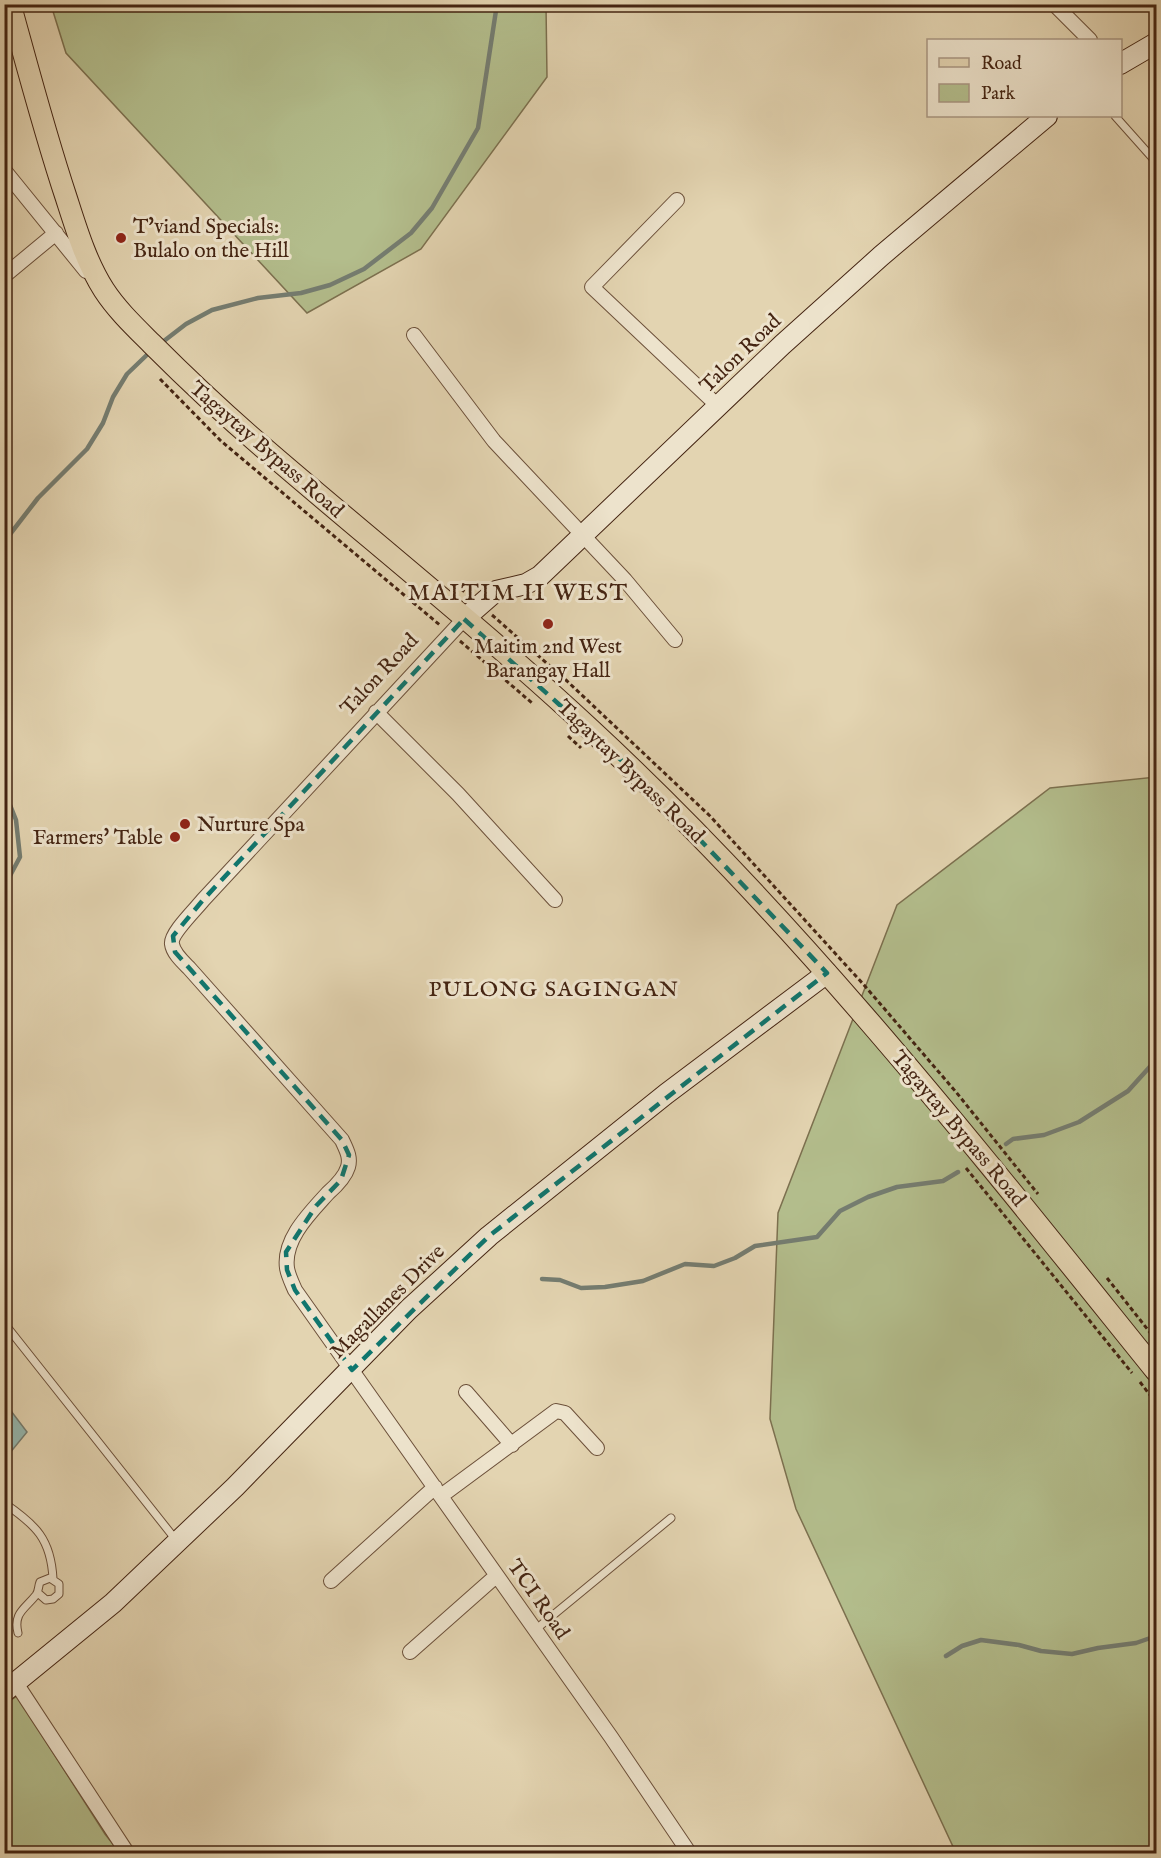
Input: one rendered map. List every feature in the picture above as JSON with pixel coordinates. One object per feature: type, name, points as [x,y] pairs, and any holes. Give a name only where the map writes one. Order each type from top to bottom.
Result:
[{"type":"main road","name":"Tagaytay Bypass Road","points":[[10,4],[47,140],[94,274],[163,369],[232,421],[457,626],[555,698],[700,837],[827,973],[984,1157],[1156,1371]]},
{"type":"street","points":[[1054,4],[1089,39]]},
{"type":"street","points":[[1122,63],[1156,43]]},
{"type":"street","name":"Talon Road","points":[[352,1370],[295,1290],[287,1270],[286,1252],[290,1241],[316,1206],[341,1180],[348,1167],[349,1155],[342,1140],[175,952],[171,944],[173,936],[203,900],[457,626],[496,591],[526,584],[540,576],[782,345],[873,263],[1046,117]]},
{"type":"street","points":[[4,170],[113,303]]},
{"type":"street","points":[[677,200],[592,287],[719,407]]},
{"type":"street","points":[[4,276],[56,233]]},
{"type":"street","points":[[414,335],[494,441],[625,580],[675,640]]},
{"type":"street","points":[[376,712],[458,794],[555,900]]},
{"type":"street","name":"Magallanes Drive","points":[[10,1688],[113,1603],[236,1487],[409,1309],[489,1236],[666,1094],[827,973]]},
{"type":"street","name":"TCI Road","points":[[352,1370],[690,1854]]},
{"type":"street","points":[[466,1392],[512,1445]]},
{"type":"street","points":[[331,1581],[438,1492],[512,1445],[556,1411],[565,1413],[597,1448]]},
{"type":"street","points":[[410,1652],[496,1576]]},
{"type":"street","points":[[10,1688],[128,1854]]},
{"type":"lane","points":[[1116,117],[1156,162]]},
{"type":"lane","points":[[4,1323],[177,1542]]},
{"type":"lane","points":[[4,1503],[38,1531],[52,1557],[53,1579],[60,1587],[56,1597],[46,1600],[38,1593]]},
{"type":"lane","points":[[535,1630],[671,1518]]},
{"type":"lane","points":[[18,1633],[16,1623],[20,1613],[38,1593],[38,1585],[43,1580],[53,1579]]},
{"type":"path","points":[[163,369],[221,441],[457,626],[540,710]]},
{"type":"path","points":[[565,733],[581,748]]},
{"type":"path","points":[[966,1167],[1156,1403]]},
{"type":"highlighted area","points":[[464,619],[641,778],[827,973],[489,1236],[352,1370],[295,1290],[287,1270],[286,1252],[316,1206],[341,1180],[349,1155],[342,1140],[175,952],[173,936],[203,900]]},
{"type":"green space","points":[[51,5],[546,5],[547,77],[421,249],[307,313],[66,53]]},
{"type":"green space","points":[[1156,777],[1156,1853],[956,1853],[796,1509],[770,1419],[778,1213],[897,905],[1050,788]]},
{"type":"green space","points":[[17,1696],[105,1834],[120,1853],[5,1853],[4,1705]]},
{"type":"water","points":[[5,1403],[27,1432],[5,1459]]},
{"type":"waterway","points":[[160,344],[186,324],[212,310],[258,298],[301,293],[330,285],[364,269],[411,233],[432,208],[478,128],[497,4]]},
{"type":"waterway","points":[[4,542],[38,498],[87,449],[103,423],[113,397],[127,374],[151,351]]},
{"type":"waterway","points":[[4,790],[16,820],[20,857],[4,887]]},
{"type":"waterway","points":[[1006,1144],[1013,1139],[1044,1135],[1079,1122],[1128,1091],[1156,1060]]},
{"type":"waterway","points":[[542,1279],[560,1280],[581,1288],[605,1287],[643,1281],[685,1264],[714,1266],[735,1258],[755,1246],[817,1237],[840,1211],[868,1197],[897,1187],[943,1181],[958,1172]]},
{"type":"waterway","points":[[946,1656],[962,1646],[981,1640],[1072,1654],[1136,1643],[1156,1636]]},
{"type":"place","name":"T'viand Specials: Bulalo on the Hill","points":[[121,238]]},
{"type":"place","name":"Maitim 2nd West Barangay Hall","points":[[548,624]]},
{"type":"place","name":"Nurture Spa","points":[[185,824]]},
{"type":"place","name":"Farmers' Table","points":[[175,837]]},
{"type":"district","name":"MAITIM II WEST","points":[[518,592]]},
{"type":"district","name":"PULONG SAGINGAN","points":[[554,988]]}]
